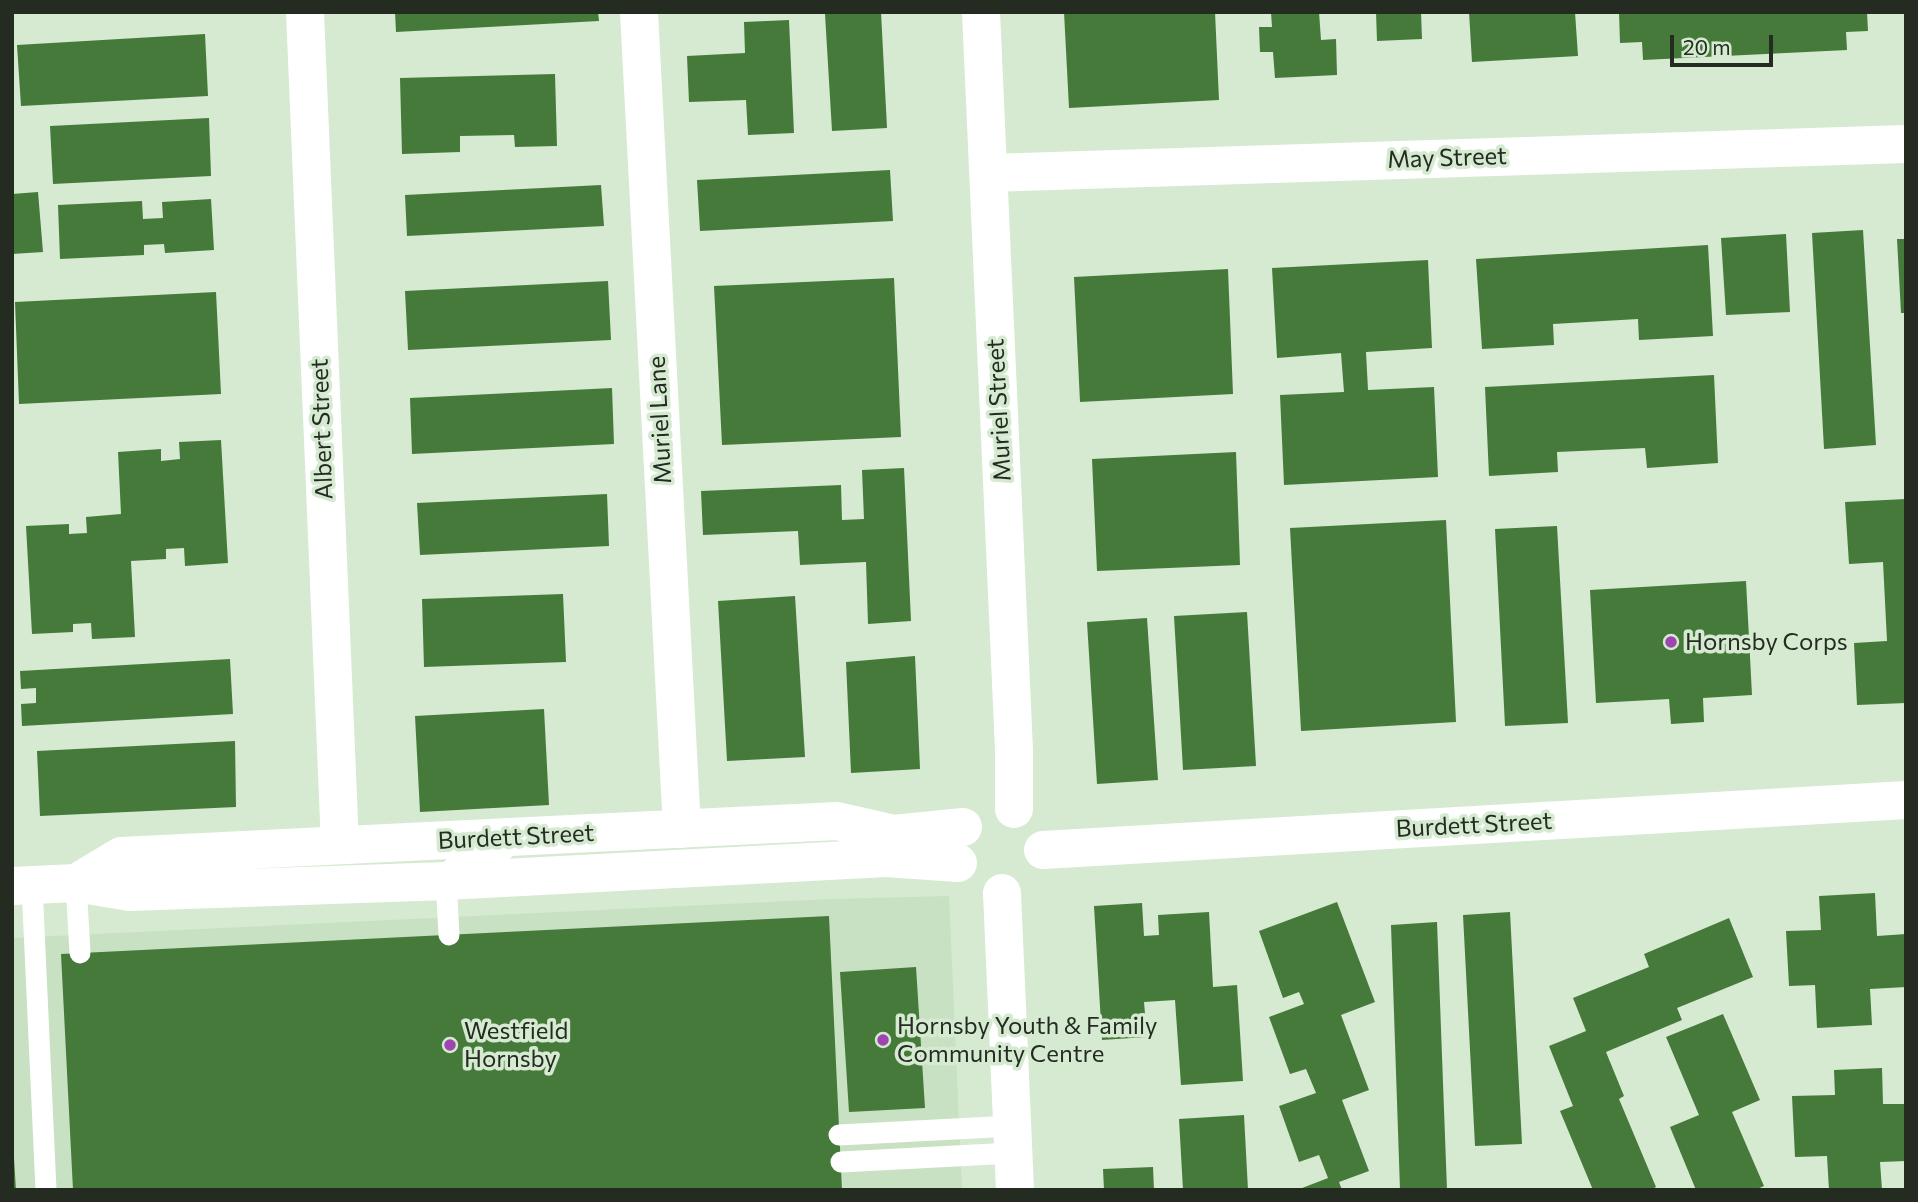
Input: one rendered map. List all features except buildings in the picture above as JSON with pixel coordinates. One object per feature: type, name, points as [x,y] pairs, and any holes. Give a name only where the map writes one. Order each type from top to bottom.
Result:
[{"type":"street","name":"Albert Street","points":[[305,12],[340,845]]},
{"type":"street","name":"Muriel Lane","points":[[639,12],[682,829]]},
{"type":"street","name":"Muriel Street","points":[[981,12],[1014,750],[1014,809]]},
{"type":"street","name":"May Street","points":[[989,173],[1906,144]]},
{"type":"street","name":"Burdett Street","points":[[1042,850],[1906,800]]},
{"type":"street","points":[[1000,807],[1014,809],[1035,825],[1041,837],[1042,850],[1040,863],[1034,874],[1014,890],[1002,892],[977,887],[967,878],[960,845],[973,816],[985,809],[1000,807]]},
{"type":"street","name":"Burdett Street","points":[[76,883],[121,856],[836,821],[960,845]]},
{"type":"street","name":"Burdett Street","points":[[22,886],[76,883],[130,892],[446,881],[886,858],[960,845]]},
{"type":"street","points":[[1002,892],[1013,1157]]},
{"type":"lane","points":[[449,935],[446,881],[454,866],[486,854],[546,851],[599,833]]},
{"type":"lane","points":[[76,883],[80,953]]},
{"type":"lane","points":[[22,886],[46,1190]]},
{"type":"lane","points":[[839,1135],[1013,1157]]},
{"type":"lane","points":[[841,1162],[1013,1157]]},
{"type":"shaded area","name":"Westfield Hornsby","points":[[949,896],[962,1190],[12,1190],[12,938],[831,899]]},
{"type":"place","name":"Hornsby Corps","points":[[1671,642]]},
{"type":"place","name":"Hornsby Youth & Family Community Centre","points":[[883,1040]]},
{"type":"place","name":"Westfield Hornsby","points":[[450,1045]]}]
